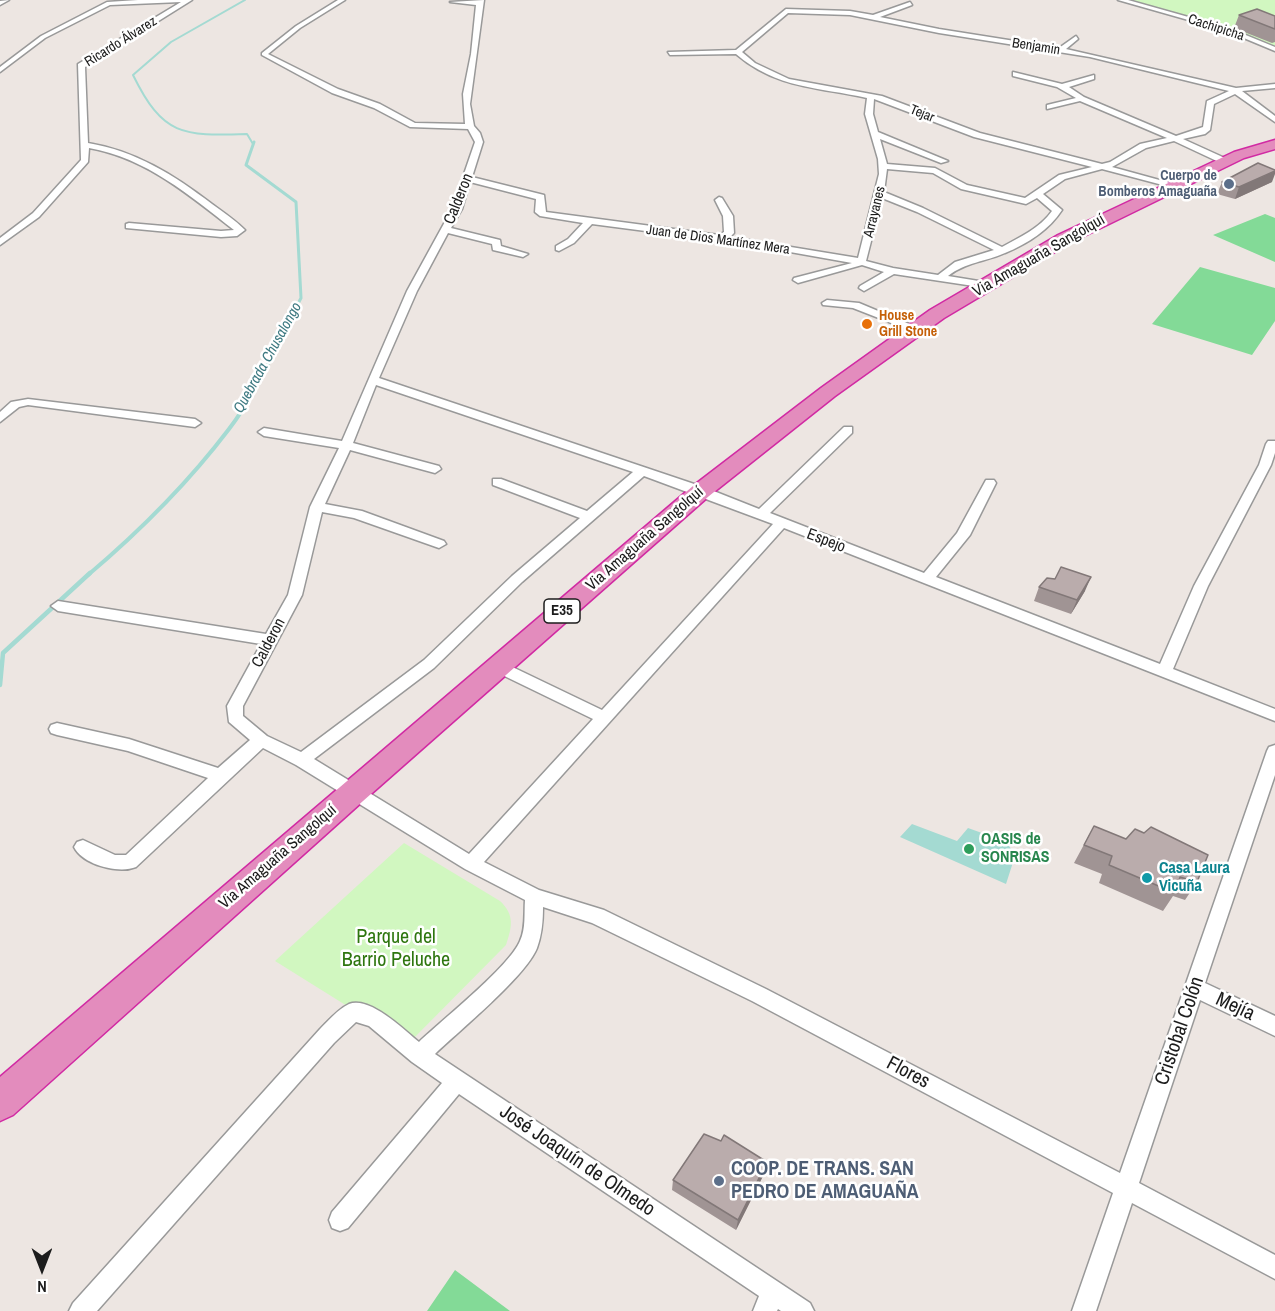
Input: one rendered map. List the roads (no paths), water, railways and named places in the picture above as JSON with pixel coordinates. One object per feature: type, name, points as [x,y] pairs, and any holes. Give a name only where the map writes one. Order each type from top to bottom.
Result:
[{"type":"highway","name":"Via Amaguaña Sangolquí","points":[[0,1101],[352,792],[701,491],[828,392],[916,329],[1064,239],[1224,161],[1275,144]]},
{"type":"street","points":[[0,3],[6,0]]},
{"type":"street","points":[[0,70],[43,37],[109,3],[188,0]]},
{"type":"street","name":"Ricardo Álvarez","points":[[0,242],[36,215],[87,157],[81,103],[81,66],[188,0]]},
{"type":"street","points":[[342,0],[298,27],[264,54],[335,91],[376,105],[418,126],[470,127]]},
{"type":"street","name":"Cachipicha","points":[[1121,0],[1229,30],[1275,49]]},
{"type":"street","points":[[453,2],[481,1]]},
{"type":"street","name":"Calderon","points":[[481,1],[475,19],[474,57],[465,93],[465,112],[470,127],[476,133],[479,142],[469,179],[447,230],[412,291],[372,380],[346,445],[317,507],[299,585],[235,706],[235,718],[261,740],[302,760],[471,864],[534,896]]},
{"type":"street","points":[[873,17],[910,4]]},
{"type":"street","name":"Benjamin","points":[[738,52],[786,10],[850,13],[939,31],[1061,50],[1234,90],[1275,120]]},
{"type":"street","points":[[1061,50],[1076,38]]},
{"type":"street","points":[[670,53],[738,52]]},
{"type":"street","name":"Tejar","points":[[738,52],[765,73],[783,80],[871,96],[978,135],[1104,166],[1171,186]]},
{"type":"street","points":[[1016,74],[1061,87],[1076,94],[1080,99],[1148,126],[1224,161]]},
{"type":"street","points":[[1061,87],[1091,77]]},
{"type":"street","points":[[883,166],[935,171],[964,187],[1020,201],[1030,200],[1062,177],[1117,162],[1143,146],[1207,128],[1210,104],[1234,90],[1250,86],[1275,86]]},
{"type":"street","name":"Arrayanes","points":[[861,262],[872,213],[880,194],[883,166],[871,120],[871,96]]},
{"type":"street","points":[[1050,106],[1080,99]]},
{"type":"street","points":[[875,134],[944,161]]},
{"type":"street","points":[[86,145],[118,152],[156,169],[240,230],[234,234],[221,234],[129,226]]},
{"type":"street","name":"Juan de Dios Martínez Mera","points":[[469,179],[542,197],[541,214],[662,232],[723,237],[861,262],[892,271],[987,285]]},
{"type":"street","points":[[880,194],[920,210],[1002,250]]},
{"type":"street","points":[[940,278],[963,262],[1002,250],[1034,233],[1057,212],[1056,208],[1038,194]]},
{"type":"street","points":[[719,200],[730,223],[729,233],[723,237]]},
{"type":"street","points":[[560,248],[571,241],[590,221]]},
{"type":"street","points":[[447,230],[496,242],[496,248],[523,254]]},
{"type":"street","points":[[798,280],[861,262]]},
{"type":"street","points":[[864,288],[892,271]]},
{"type":"street","points":[[827,303],[855,305],[916,329]]},
{"type":"street","name":"Espejo","points":[[372,380],[701,491],[780,524],[1275,715]]},
{"type":"street","points":[[0,418],[15,404],[28,402],[195,423]]},
{"type":"street","points":[[760,516],[848,429]]},
{"type":"street","points":[[264,432],[346,445],[435,469]]},
{"type":"street","points":[[1164,672],[1201,586],[1265,465],[1272,444]]},
{"type":"street","points":[[302,760],[429,664],[517,579],[642,471]]},
{"type":"street","points":[[497,482],[590,517]]},
{"type":"street","points":[[926,580],[963,535],[990,483]]},
{"type":"street","points":[[317,507],[357,514],[439,544]]},
{"type":"street","points":[[471,864],[780,524]]},
{"type":"street","points":[[58,606],[270,640]]},
{"type":"street","points":[[497,666],[604,718]]},
{"type":"street","points":[[57,729],[129,746],[221,776]]},
{"type":"street","points":[[83,847],[113,863],[130,862],[261,740]]},
{"type":"street","name":"Cristobal Colón","points":[[1084,1311],[1275,751]]},
{"type":"street","points":[[419,1055],[507,973],[528,947],[533,930],[534,896]]},
{"type":"street","name":"Flores","points":[[534,896],[597,916],[634,933],[1125,1186],[1275,1267]]},
{"type":"street","name":"Mejía","points":[[1195,988],[1275,1026]]},
{"type":"street","name":"José Joaquín de Olmedo","points":[[81,1311],[327,1036],[353,1012],[375,1018],[419,1055],[769,1302],[802,1311]]},
{"type":"street","points":[[340,1220],[457,1081]]},
{"type":"water","name":"OASIS de SONRISAS","points":[[912,824],[957,841],[968,828],[1007,842],[1015,856],[1006,884],[900,837]]},
{"type":"waterway","name":"Quebrada Chusalongo","points":[[245,0],[171,42],[133,75],[154,110],[165,121],[177,128],[206,134],[247,134],[253,144]]},
{"type":"waterway","name":"Quebrada Chusalongo","points":[[254,142],[246,165],[296,202],[301,298],[284,330]]},
{"type":"waterway","name":"Quebrada Chusalongo","points":[[88,575],[163,506],[213,449],[245,406],[285,329]]},
{"type":"waterway","name":"Quebrada Chusalongo","points":[[0,685],[3,653],[90,573]]},
{"type":"place","name":"Cuerpo de Bomberos Amaguaña","points":[[1229,184]]},
{"type":"place","name":"House Grill Stone","points":[[867,324]]},
{"type":"place","name":"OASIS de SONRISAS","points":[[969,849]]},
{"type":"place","name":"Casa Laura Vicuña","points":[[1147,878]]},
{"type":"place","name":"COOP. DE TRANS. SAN PEDRO DE AMAGUAÑA","points":[[719,1181]]},
{"type":"park label","name":"Parque del Barrio Peluche","points":[[396,950]]}]
